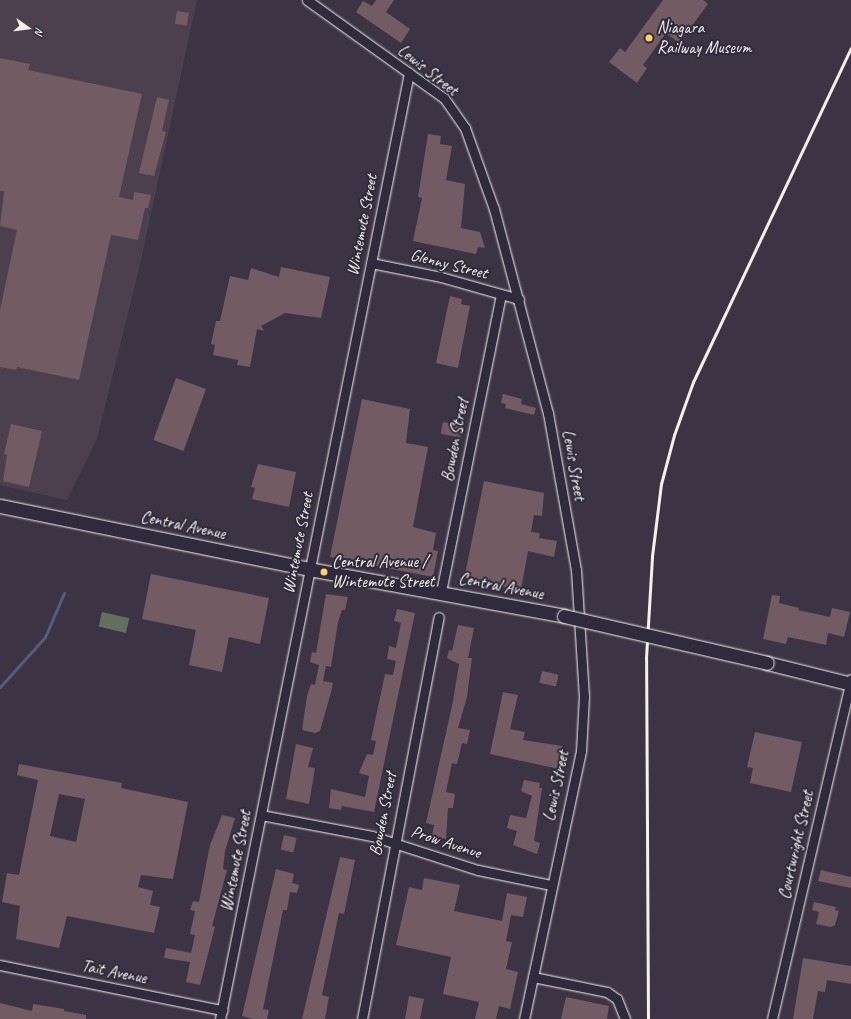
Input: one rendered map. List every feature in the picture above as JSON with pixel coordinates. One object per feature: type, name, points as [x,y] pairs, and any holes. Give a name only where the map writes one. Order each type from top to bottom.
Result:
[{"type":"main road","name":"Central Avenue","points":[[0,506],[309,569],[441,592],[564,616],[850,682]]},
{"type":"street","name":"Lewis Street","points":[[307,0],[316,3],[444,98],[465,128],[494,210],[519,299],[548,413],[576,570],[584,696],[581,751],[551,885],[524,1019]]},
{"type":"street","name":"Wintemute Street","points":[[221,1014],[409,73]]},
{"type":"street","name":"Glenny Street","points":[[371,263],[441,277],[519,299]]},
{"type":"street","name":"Bowden Street","points":[[441,592],[501,294]]},
{"type":"street","name":"Bowden Street","points":[[362,1019],[394,842],[439,616]]},
{"type":"street","name":"Courtwright Street","points":[[772,1019],[850,682]]},
{"type":"street","name":"Prow Avenue","points":[[261,815],[394,842],[478,870],[551,885]]},
{"type":"street","name":"Tait Avenue","points":[[0,965],[221,1014]]},
{"type":"street","points":[[533,977],[606,992],[617,998],[625,1019]]},
{"type":"shaded area","points":[[0,0],[197,0],[139,269],[97,439],[67,500],[0,485]]},
{"type":"green space","points":[[102,612],[129,618],[126,633],[99,627]]},
{"type":"building","points":[[376,0],[394,0],[386,12],[410,29],[401,43],[356,12],[363,1],[372,6]]},
{"type":"building","name":"Niagara Railway Museum","points":[[663,0],[703,0],[708,4],[679,43],[666,33],[643,65],[647,68],[637,83],[609,62],[620,48],[625,52]]},
{"type":"building","points":[[177,11],[189,13],[187,26],[175,24]]},
{"type":"building","points":[[0,58],[30,64],[28,70],[142,94],[119,197],[133,200],[134,192],[151,195],[148,208],[145,208],[138,240],[111,235],[79,380],[17,367],[16,370],[0,367],[0,310],[17,230],[0,226],[4,191],[0,191]]},
{"type":"building","points":[[157,97],[169,100],[162,131],[166,132],[154,176],[139,173]]},
{"type":"building","points":[[428,134],[441,136],[440,144],[452,146],[446,180],[465,184],[461,228],[480,232],[485,248],[478,247],[476,254],[413,241],[422,198],[418,197]]},
{"type":"building","points":[[281,267],[330,277],[321,318],[285,313],[261,326],[264,331],[257,329],[250,367],[237,365],[238,360],[213,355],[215,345],[211,344],[216,321],[220,321],[230,276],[248,280],[251,268],[279,277]]},
{"type":"building","points":[[450,296],[462,299],[461,304],[470,306],[458,368],[436,363]]},
{"type":"building","points":[[176,378],[206,389],[183,451],[153,440]]},
{"type":"building","points":[[503,394],[522,399],[521,404],[536,408],[534,415],[505,408],[506,404],[501,403]]},
{"type":"building","points":[[362,399],[410,409],[406,443],[428,447],[413,527],[436,533],[433,550],[438,551],[433,577],[330,557]]},
{"type":"building","points":[[443,422],[463,426],[460,438],[441,434]]},
{"type":"building","points":[[11,424],[42,431],[29,487],[3,481],[7,455],[4,454]]},
{"type":"building","points":[[258,464],[296,472],[289,507],[252,499],[255,488],[251,487]]},
{"type":"building","points":[[484,481],[544,493],[542,516],[534,515],[531,532],[540,533],[539,538],[557,541],[554,557],[528,551],[521,590],[464,579]]},
{"type":"building","points":[[151,574],[269,598],[260,644],[229,637],[222,672],[189,665],[196,630],[142,619]]},
{"type":"building","points":[[326,594],[348,597],[345,610],[342,610],[338,622],[331,667],[326,666],[323,681],[333,683],[330,696],[320,731],[315,733],[302,730],[307,696],[311,684],[315,685],[319,665],[310,662],[312,652],[316,653]]},
{"type":"building","points":[[772,595],[780,596],[779,603],[799,608],[798,610],[830,617],[832,608],[850,612],[844,637],[828,633],[826,645],[788,637],[786,644],[763,639]]},
{"type":"building","points":[[397,609],[415,613],[374,812],[342,806],[341,810],[329,808],[331,789],[365,797],[369,776],[359,773],[367,754],[373,755],[376,741],[371,740],[385,674],[393,675],[396,661],[387,659],[389,646],[396,648],[401,623],[394,621]]},
{"type":"building","points":[[458,625],[474,628],[468,658],[472,658],[467,697],[458,728],[470,730],[467,744],[462,743],[457,764],[452,763],[446,792],[455,794],[453,808],[448,808],[446,839],[432,836],[434,825],[426,823],[453,701],[459,664],[447,658],[449,650],[452,651]]},
{"type":"building","points":[[542,671],[559,675],[556,687],[539,683]]},
{"type":"building","points":[[503,692],[518,695],[510,729],[525,732],[523,740],[562,746],[559,769],[490,754]]},
{"type":"building","points":[[755,732],[802,742],[791,792],[750,783],[753,768],[747,767]]},
{"type":"building","points":[[296,744],[313,748],[308,767],[315,768],[309,804],[286,799]]},
{"type":"building","points":[[19,764],[122,783],[121,788],[188,802],[173,879],[141,875],[138,887],[153,891],[150,905],[160,907],[154,933],[67,916],[59,948],[16,939],[20,906],[2,902],[7,873],[19,875],[38,780],[17,775]],"holes":[[[59,794],[85,799],[76,842],[50,836]]]},
{"type":"building","points":[[524,780],[540,783],[539,788],[542,788],[534,841],[540,843],[537,854],[513,845],[517,831],[507,828],[510,815],[526,818],[532,796],[521,791]]},
{"type":"building","points":[[222,815],[235,818],[225,851],[223,869],[227,870],[212,926],[215,927],[200,985],[186,982],[190,962],[164,958],[166,948],[191,953],[195,935],[190,934],[195,911],[190,910],[193,901],[199,902],[210,845]]},
{"type":"building","points":[[284,835],[297,838],[293,853],[281,850]]},
{"type":"building","points":[[340,857],[355,860],[344,914],[339,913],[322,995],[329,997],[325,1019],[302,1019]]},
{"type":"building","points":[[276,869],[294,874],[292,883],[299,885],[297,893],[290,892],[287,910],[283,910],[263,1009],[269,1010],[267,1019],[253,1019],[242,1016]]},
{"type":"building","points":[[821,870],[851,877],[851,888],[818,881]]},
{"type":"building","points":[[424,878],[460,885],[454,911],[502,921],[507,893],[527,897],[523,917],[511,915],[506,941],[512,942],[506,969],[518,972],[510,1009],[499,1006],[496,1019],[475,1019],[479,1002],[443,994],[451,957],[396,945],[409,887],[422,890]]},
{"type":"building","points":[[814,902],[836,907],[835,910],[839,911],[835,925],[831,927],[816,924],[819,912],[812,910]]},
{"type":"building","points":[[803,958],[851,966],[851,984],[827,980],[825,992],[818,991],[813,1019],[793,1019]]},
{"type":"building","points":[[409,996],[424,999],[420,1019],[405,1019]]},
{"type":"building","points":[[566,997],[609,1006],[607,1019],[561,1019]]},
{"type":"building","points":[[0,1003],[32,1011],[33,1004],[64,1009],[64,1011],[86,1015],[86,1019],[0,1019]]},
{"type":"waterway","points":[[0,687],[45,637],[64,593]]},
{"type":"railway","points":[[648,1019],[646,658],[652,556],[661,484],[674,435],[693,382],[851,48]]},
{"type":"place","name":"Niagara Railway Museum","points":[[649,38]]},
{"type":"place","name":"Central Avenue / Wintemute Street","points":[[324,572]]}]
